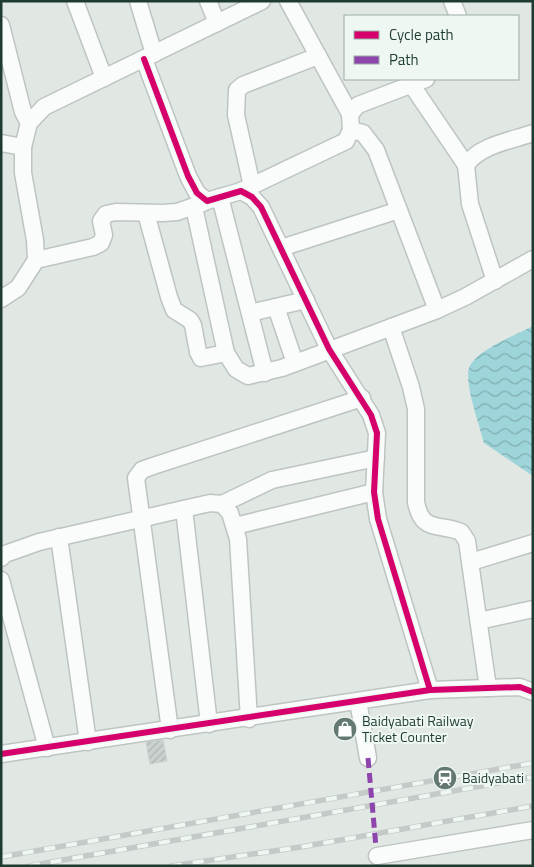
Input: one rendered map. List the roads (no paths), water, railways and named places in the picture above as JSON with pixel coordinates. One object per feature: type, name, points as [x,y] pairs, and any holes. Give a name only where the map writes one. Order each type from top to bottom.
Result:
[{"type":"street","points":[[75,1],[104,78]]},
{"type":"street","points":[[138,1],[149,56],[188,176],[197,193],[207,202],[250,313],[265,373]]},
{"type":"street","points":[[208,1],[217,23]]},
{"type":"street","points":[[288,1],[318,56],[350,122],[371,140],[437,310]]},
{"type":"street","points":[[452,1],[458,15]]},
{"type":"street","points":[[1,299],[18,288],[36,260],[35,240],[23,173],[23,148],[29,122],[44,107],[217,23],[256,2]]},
{"type":"street","points":[[1,25],[23,112],[29,122]]},
{"type":"street","points":[[318,56],[243,85],[237,90],[236,115],[246,189],[261,207],[330,349],[345,375],[372,414],[377,432],[374,492],[378,518],[430,690]]},
{"type":"street","points":[[36,260],[93,247],[102,243],[104,235],[101,221],[106,214],[116,212],[177,212],[246,189],[346,141],[350,122],[358,104],[418,81],[466,165],[470,204],[496,281]]},
{"type":"street","points":[[466,165],[472,157],[481,151],[533,133]]},
{"type":"street","points":[[1,143],[23,148]]},
{"type":"street","points":[[207,202],[226,353],[236,369],[248,376],[265,373],[295,363],[437,310],[496,281],[533,260]]},
{"type":"street","points":[[281,248],[399,210]]},
{"type":"street","points":[[146,213],[169,297],[174,310],[190,320],[193,325],[198,352],[201,358],[226,353]]},
{"type":"street","points":[[250,313],[306,300]]},
{"type":"street","points":[[276,307],[295,363]]},
{"type":"street","points":[[391,327],[416,409],[416,502],[418,512],[424,522],[433,527],[460,532],[467,541],[488,688]]},
{"type":"street","points":[[170,730],[136,478],[142,470],[362,398]]},
{"type":"street","points":[[1,558],[12,551],[59,537],[210,502],[222,504],[272,480],[376,458]]},
{"type":"street","points":[[235,526],[374,492]]},
{"type":"street","points":[[222,504],[230,513],[238,539],[249,719]]},
{"type":"street","points":[[184,509],[209,724]]},
{"type":"street","points":[[59,537],[88,742]]},
{"type":"street","points":[[471,562],[533,543]]},
{"type":"street","points":[[1,580],[47,748]]},
{"type":"street","points":[[479,621],[533,609]]},
{"type":"street","points":[[1,754],[249,719],[430,690],[520,687],[533,692]]},
{"type":"street","points":[[358,701],[368,758]]},
{"type":"street","points":[[377,856],[533,830]]},
{"type":"water","points":[[533,326],[533,476],[484,443],[470,394],[468,375],[473,361],[480,355]]},
{"type":"railway","points":[[1,857],[533,763]]},
{"type":"railway","points":[[29,866],[533,777]]},
{"type":"railway","points":[[171,866],[301,847],[533,806]]},
{"type":"place","name":"Baidyabati Railway Ticket Counter","points":[[345,729]]},
{"type":"place","name":"Baidyabati","points":[[445,778]]}]
